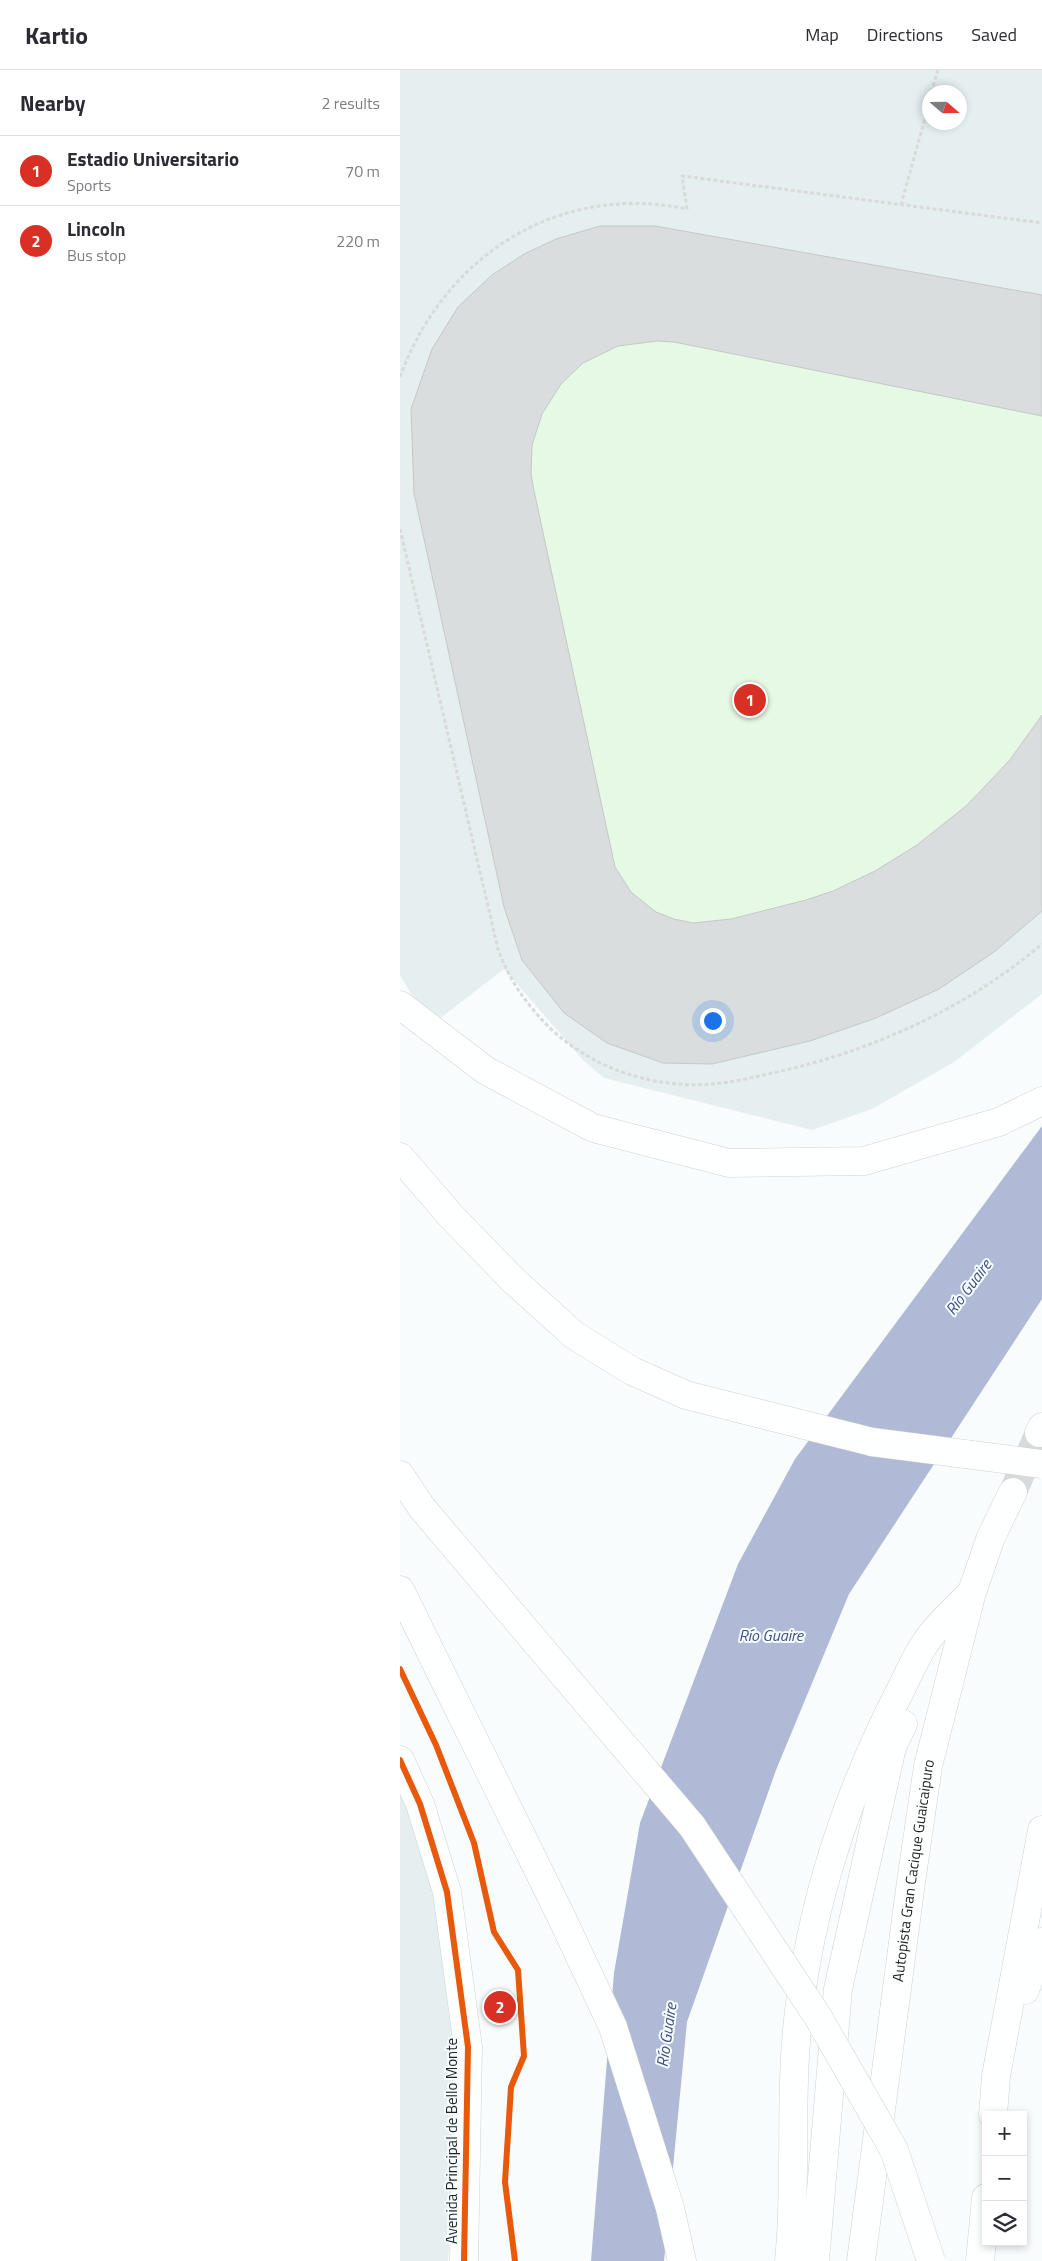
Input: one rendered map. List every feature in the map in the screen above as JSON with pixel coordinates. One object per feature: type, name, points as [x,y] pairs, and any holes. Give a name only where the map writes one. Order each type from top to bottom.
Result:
[{"type":"main road","points":[[400,1005],[485,1070],[593,1128],[728,1163],[864,1161],[999,1122],[1042,1102]]},
{"type":"main road","points":[[400,1157],[451,1216],[512,1279],[574,1335],[632,1372],[686,1395],[872,1442],[1042,1464]]},
{"type":"main road","points":[[400,1475],[422,1508],[692,1826],[818,2017],[894,2150],[932,2261]]},
{"type":"main road","name":"Autopista Gran Cacique Guaicaipuro","points":[[860,2261],[928,1766],[972,1592],[991,1537],[1013,1492]]},
{"type":"main road","points":[[400,1590],[555,1904],[613,2027],[670,2208],[682,2261]]},
{"type":"main road","points":[[790,2261],[805,2230],[838,1989],[892,1747],[972,1592]]},
{"type":"main road","points":[[815,2261],[805,2230],[792,2134],[795,2056],[800,2004],[816,1910],[859,1779],[879,1733],[926,1642],[972,1592]]},
{"type":"main road","name":"Avenida Principal de Bello Monte","points":[[400,1760],[420,1804],[447,1892],[468,2048],[464,2261]]},
{"type":"main road","points":[[993,2111],[996,2076],[1042,1830]]},
{"type":"main road","points":[[996,2076],[1042,1942]]},
{"type":"main road","points":[[980,2261],[986,2201]]},
{"type":"path","points":[[933,85],[938,70]]},
{"type":"path","points":[[901,205],[922,129]]},
{"type":"path","points":[[400,377],[420,330],[440,300],[476,262],[504,242],[527,229],[560,216],[592,207],[619,204],[655,204],[687,209],[682,176],[1042,223]]},
{"type":"path","points":[[400,529],[498,949],[510,976],[526,1001],[551,1029],[580,1051],[598,1062],[625,1073],[653,1081],[677,1084],[712,1084],[786,1071],[851,1052],[912,1026],[985,986],[1042,944]]},
{"type":"shaded area","points":[[400,70],[1042,70],[1042,994],[954,1062],[872,1109],[812,1130],[604,1078],[583,1060],[504,969],[430,1026],[400,975]]},
{"type":"shaded area","points":[[400,1759],[447,1871],[461,2121],[448,2261],[400,2261]]},
{"type":"green space","points":[[600,226],[655,226],[1042,295],[1042,911],[994,952],[939,989],[876,1018],[810,1041],[712,1064],[663,1063],[607,1043],[564,1013],[522,960],[504,907],[414,493],[411,409],[524,254],[556,239]]},
{"type":"water","name":"Río Guaire","points":[[1042,1126],[1042,1299],[849,1594],[776,1770],[687,2022],[664,2261],[591,2261],[614,1973],[640,1823],[738,1564],[795,1459]]},
{"type":"building","points":[[600,226],[655,226],[1042,295],[1042,416],[674,342],[657,341],[618,346],[583,363],[561,384],[542,414],[532,445],[531,473],[533,486],[615,867],[631,892],[656,912],[674,919],[693,923],[731,919],[806,900],[833,891],[875,871],[917,845],[966,806],[1009,761],[1042,715],[1042,911],[994,952],[939,989],[876,1018],[810,1041],[712,1064],[663,1063],[607,1043],[564,1013],[522,960],[504,907],[414,493],[411,409],[432,349],[458,307],[492,275],[524,254],[556,239]]},
{"type":"tunnel","points":[[1013,1492],[1039,1433]]},
{"type":"cycle path","points":[[400,1669],[436,1745],[474,1843],[494,1932],[518,1970],[524,2056],[511,2087],[505,2182],[515,2261]]},
{"type":"cycle path","points":[[400,1760],[420,1804],[447,1892],[468,2047],[464,2261]]},
{"type":"place","name":"Estadio Universitario","points":[[750,700]]},
{"type":"place","name":"Lincoln","points":[[500,2007]]}]
